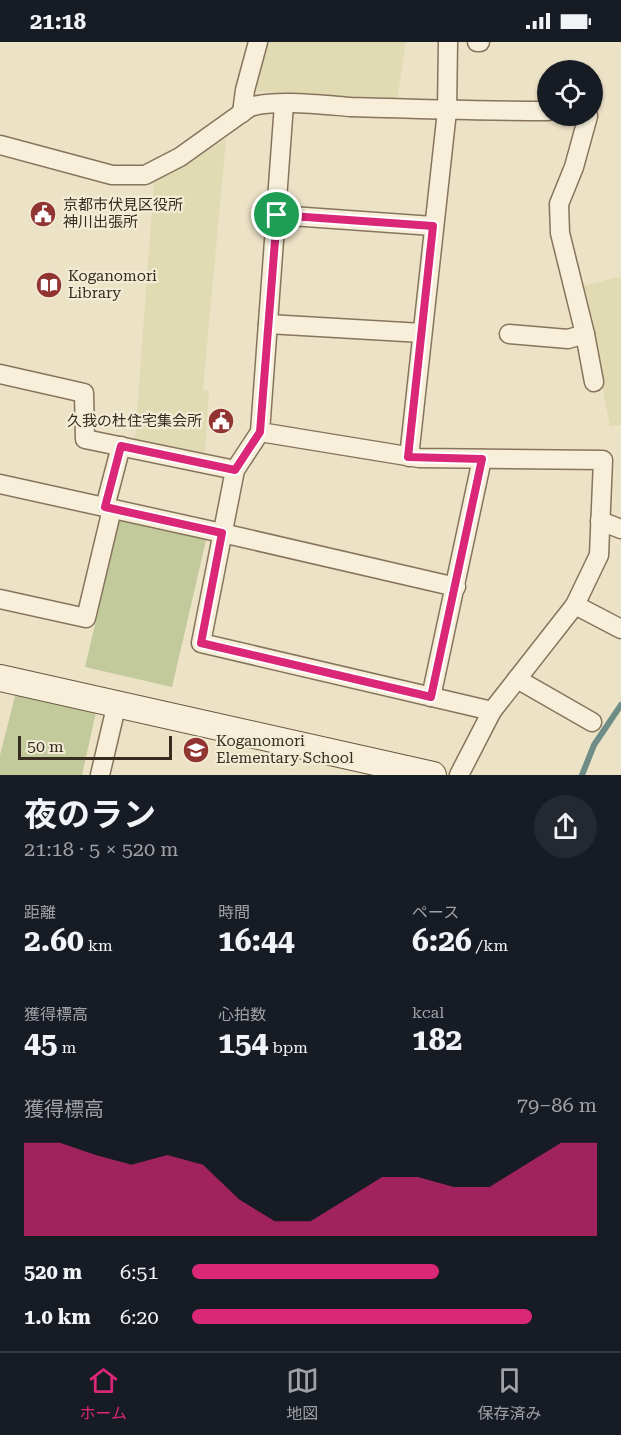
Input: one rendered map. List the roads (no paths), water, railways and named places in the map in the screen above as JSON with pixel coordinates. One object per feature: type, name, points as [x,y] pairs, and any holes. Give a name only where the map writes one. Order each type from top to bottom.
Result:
[{"type":"street","points":[[242,113],[245,90],[258,42]]},
{"type":"street","points":[[408,457],[447,111],[448,42]]},
{"type":"street","points":[[284,104],[260,432],[235,470],[201,643],[492,711]]},
{"type":"street","points":[[0,145],[112,175],[145,175],[180,158],[256,105],[284,104],[447,111],[537,111]]},
{"type":"street","points":[[585,126],[574,167],[560,204],[560,233],[585,334],[594,382]]},
{"type":"street","points":[[277,215],[433,226]]},
{"type":"street","points":[[268,324],[422,333]]},
{"type":"street","points":[[509,334],[568,339],[585,334]]},
{"type":"street","points":[[0,374],[84,393],[86,439],[235,470]]},
{"type":"street","points":[[260,432],[408,457],[603,460],[599,555],[575,605],[492,711],[459,775]]},
{"type":"street","points":[[0,599],[86,618],[121,446]]},
{"type":"street","points":[[431,697],[482,459]]},
{"type":"street","points":[[0,484],[456,587]]},
{"type":"street","points":[[600,521],[621,529]]},
{"type":"street","points":[[575,605],[621,628]]},
{"type":"street","points":[[0,678],[433,775]]},
{"type":"street","points":[[517,679],[592,722]]},
{"type":"street","points":[[100,775],[117,703]]},
{"type":"waterway","points":[[582,775],[594,745],[621,705]]},
{"type":"place","name":"京都市伏見区役所 神川出張所","points":[[43,214]]},
{"type":"place","name":"Koganomori Library","points":[[49,285]]},
{"type":"place","name":"久我の杜住宅集会所","points":[[221,421]]},
{"type":"place","name":"Koganomori Elementary School","points":[[196,750]]}]
